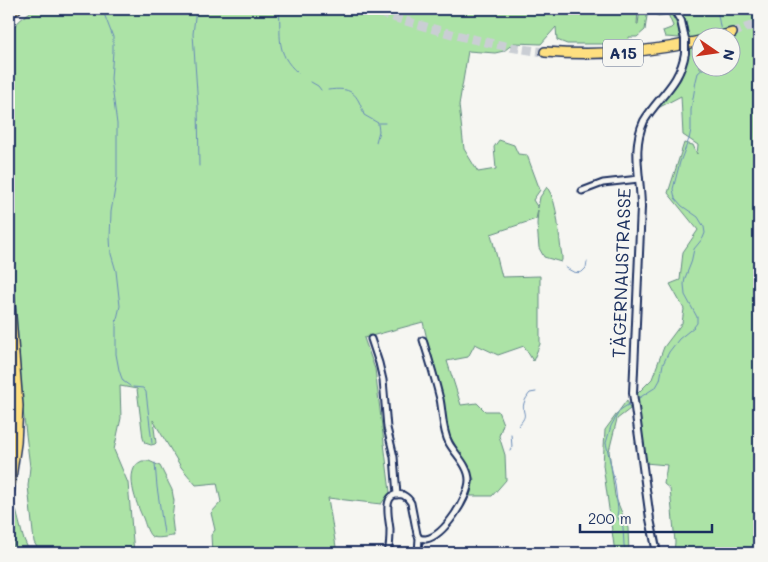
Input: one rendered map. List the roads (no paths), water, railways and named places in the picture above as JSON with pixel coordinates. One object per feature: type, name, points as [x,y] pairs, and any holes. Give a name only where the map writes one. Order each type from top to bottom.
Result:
[{"type":"main road","points":[[9,12],[16,9]]},
{"type":"main road","name":"A15","points":[[545,52],[618,54],[690,43]]},
{"type":"main road","points":[[9,291],[18,406],[16,443],[9,492]]},
{"type":"street","name":"TÄGERNAUSTRASSE","points":[[657,553],[650,519],[633,385],[641,207],[636,159],[641,128],[648,114],[678,76],[682,66],[685,53],[685,39],[681,21],[674,9]]},
{"type":"street","points":[[582,191],[610,182],[639,179]]},
{"type":"street","points":[[371,339],[383,380],[387,428],[394,457],[397,495]]},
{"type":"street","points":[[419,538],[428,539],[433,536],[457,512],[467,491],[469,481],[467,470],[447,437],[440,400],[423,340]]},
{"type":"street","points":[[388,553],[390,529],[388,504],[390,498],[397,495],[406,496],[410,501],[419,538],[418,553]]},
{"type":"waterway","points":[[196,9],[193,34],[198,106],[199,166]]},
{"type":"waterway","points":[[279,9],[282,51],[290,65],[298,73]]},
{"type":"waterway","points":[[717,9],[720,28]]},
{"type":"waterway","points":[[103,11],[113,37],[111,79],[117,124],[117,177],[111,212],[110,238],[120,306],[116,323],[116,354],[123,381],[130,386]]},
{"type":"waterway","points":[[636,400],[656,387],[669,352],[679,339],[697,323],[697,317],[685,295],[684,284],[694,249],[705,233],[704,227],[698,217],[682,206],[675,198],[673,189],[691,130],[691,110],[697,78]]},
{"type":"waterway","points":[[311,82],[321,90]]},
{"type":"waterway","points":[[328,90],[342,89],[352,93],[359,101],[364,115],[378,123],[385,123]]},
{"type":"waterway","points":[[376,142],[379,131],[378,124]]},
{"type":"waterway","points":[[565,267],[580,273],[586,268],[587,262]]},
{"type":"waterway","points":[[133,387],[143,388],[146,392],[152,443]]},
{"type":"waterway","points":[[518,426],[524,416],[523,407],[526,399],[530,393],[536,392]]},
{"type":"waterway","points":[[626,553],[623,527],[617,516],[615,484],[606,443],[611,426],[620,410],[631,403]]},
{"type":"waterway","points":[[510,451],[512,447],[511,434]]},
{"type":"waterway","points":[[155,463],[164,533]]},
{"type":"tunnel","points":[[367,9],[432,29],[477,40],[545,52]]},
{"type":"tunnel","points":[[740,30],[759,23]]}]
